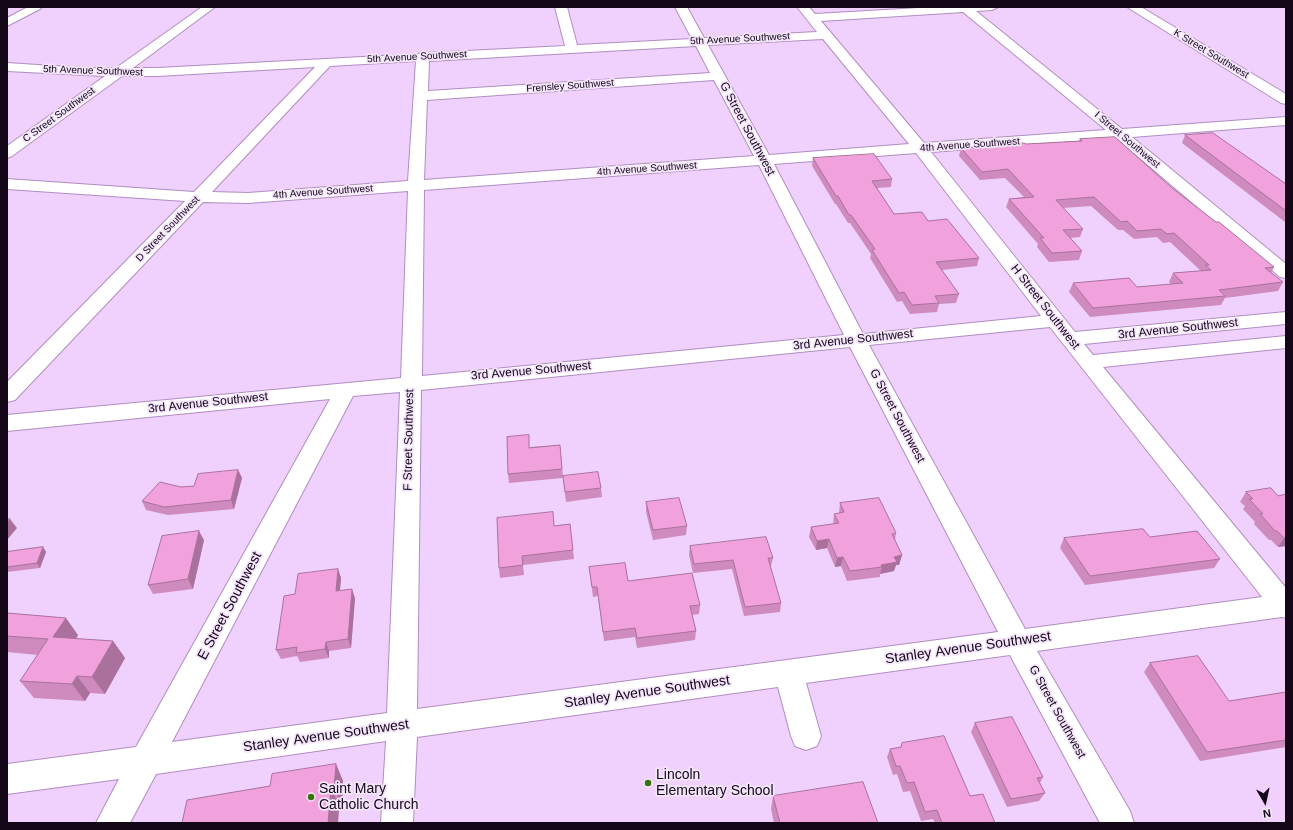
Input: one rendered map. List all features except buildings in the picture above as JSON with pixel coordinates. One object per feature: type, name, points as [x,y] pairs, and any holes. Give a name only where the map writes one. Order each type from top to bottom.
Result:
[{"type":"street","points":[[7,23],[36,7]]},
{"type":"street","name":"C Street Southwest","points":[[7,153],[209,7]]},
{"type":"street","points":[[561,7],[572,48]]},
{"type":"street","name":"G Street Southwest","points":[[681,7],[764,160],[856,340],[1017,641],[1118,823]]},
{"type":"street","points":[[808,13],[992,7]]},
{"type":"street","points":[[1134,8],[1157,7]]},
{"type":"street","name":"I Street Southwest","points":[[965,8],[1120,134],[1286,273]]},
{"type":"street","name":"K Street Southwest","points":[[1134,8],[1286,100]]},
{"type":"street","name":"H Street Southwest","points":[[808,13],[920,148],[1055,321],[1285,606]]},
{"type":"street","name":"5th Avenue Southwest","points":[[7,67],[117,73],[158,72],[423,56],[826,35]]},
{"type":"street","name":"F Street Southwest","points":[[397,823],[402,726],[416,186],[423,56]]},
{"type":"street","name":"D Street Southwest","points":[[7,395],[199,197],[327,62]]},
{"type":"street","name":"Frensley Southwest","points":[[421,96],[719,76]]},
{"type":"street","name":"4th Avenue Southwest","points":[[7,184],[199,197],[248,198],[1286,121]]},
{"type":"street","name":"3rd Avenue Southwest","points":[[1070,339],[1286,318]]},
{"type":"street","name":"3rd Avenue Southwest","points":[[7,422],[1055,321]]},
{"type":"street","name":"3rd Avenue Southwest","points":[[1088,362],[1286,342]]},
{"type":"street","name":"E Street Southwest","points":[[112,823],[148,760],[346,389]]},
{"type":"street","name":"Stanley Avenue Southwest","points":[[7,779],[1017,641],[1285,606]]},
{"type":"street","points":[[789,672],[806,736]]},
{"type":"place","name":"Lincoln Elementary School","points":[[648,783]]},
{"type":"place","name":"Saint Mary Catholic Church","points":[[311,797]]}]
